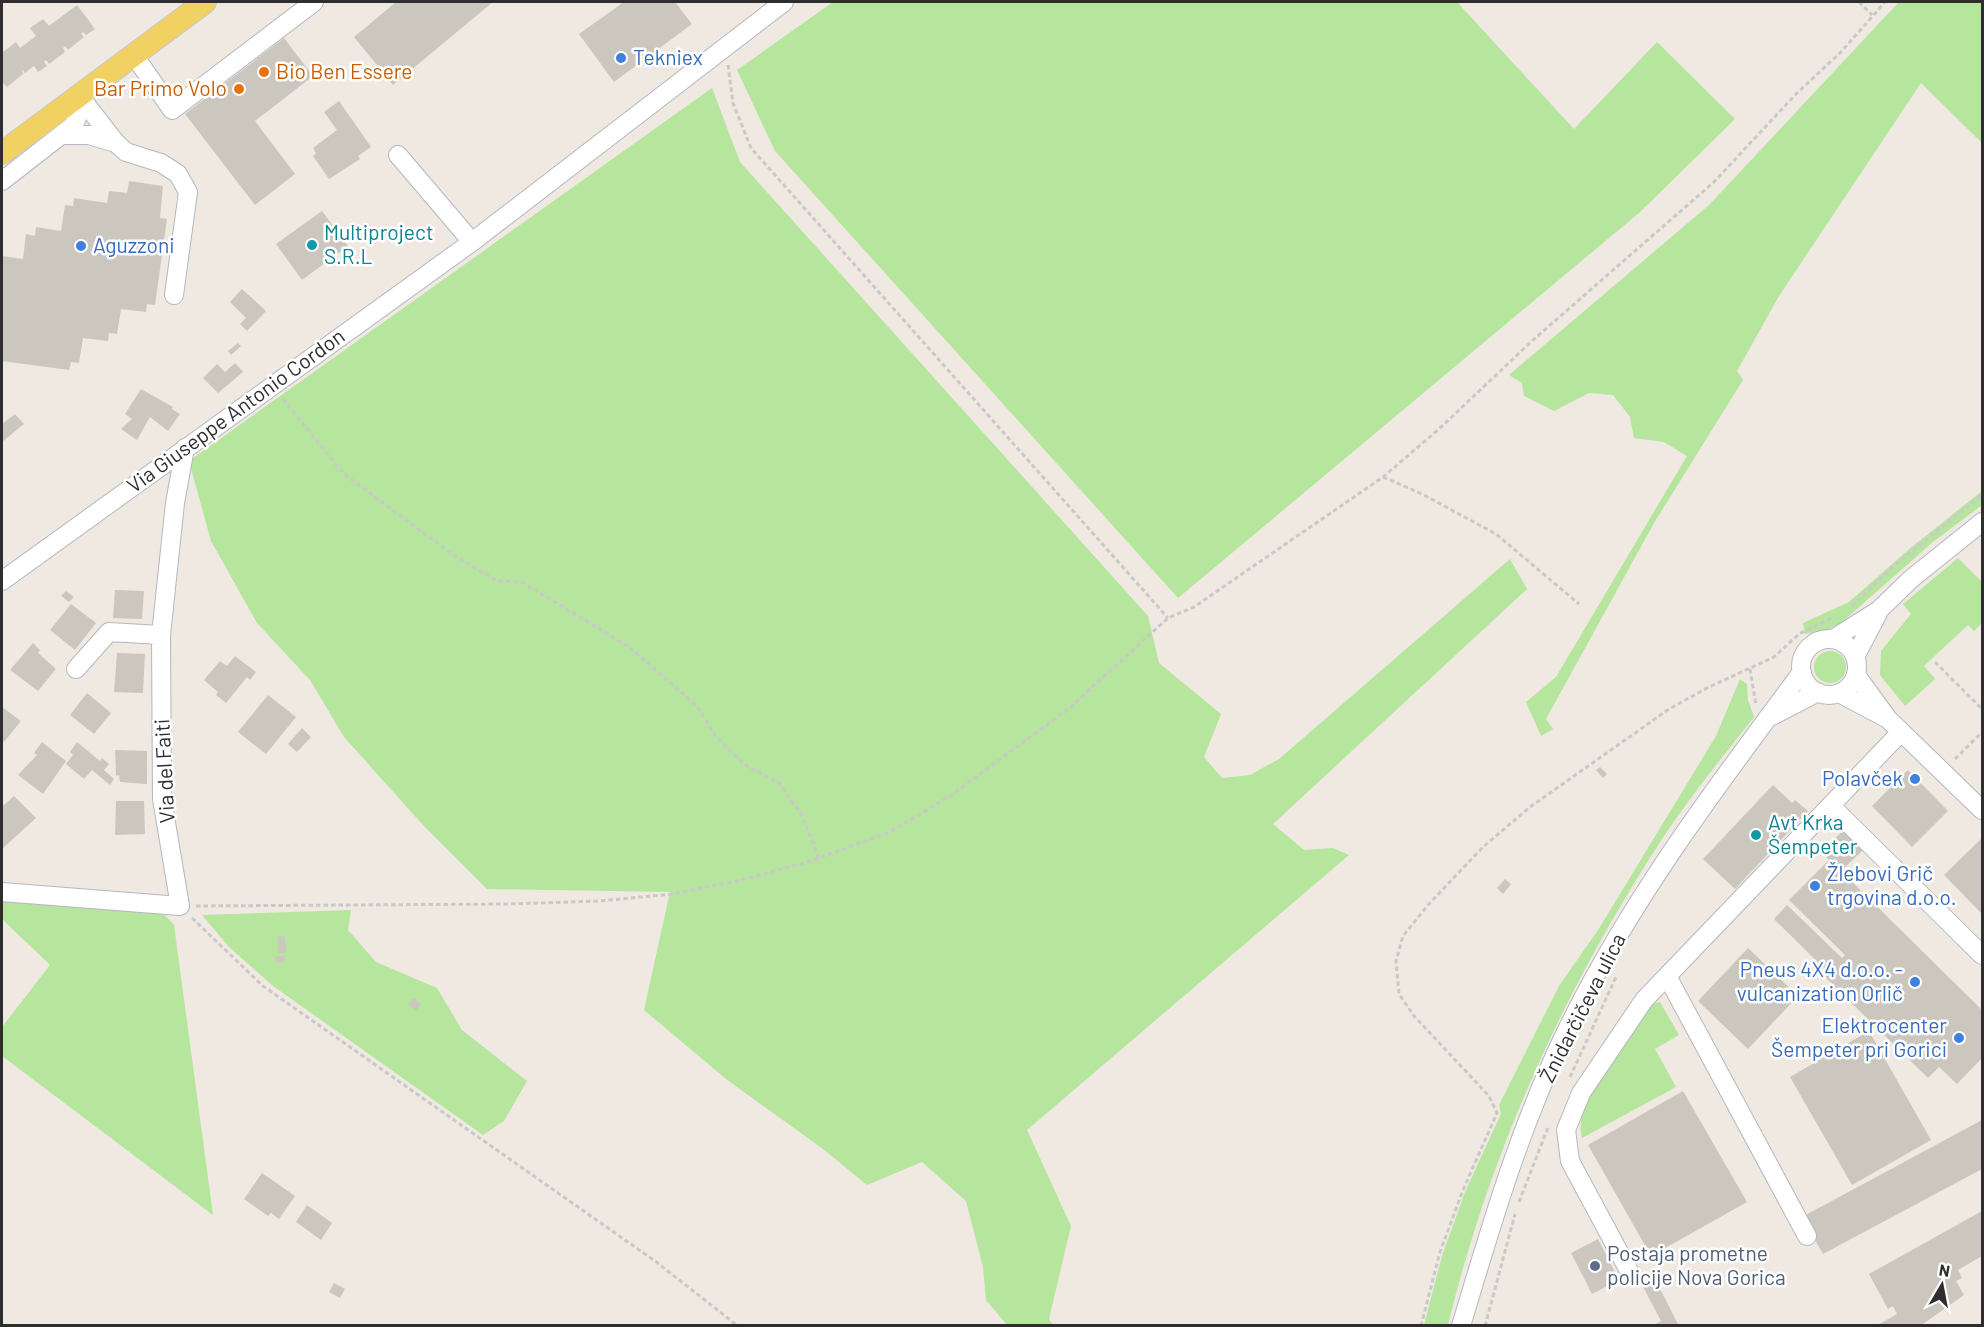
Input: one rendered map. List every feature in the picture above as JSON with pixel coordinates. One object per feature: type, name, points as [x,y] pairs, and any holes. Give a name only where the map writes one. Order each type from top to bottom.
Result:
[{"type":"main road","points":[[2,153],[81,97],[205,2]]},
{"type":"street","points":[[134,55],[172,110],[314,2]]},
{"type":"street","name":"Via Giuseppe Antonio Cordon","points":[[2,581],[471,242],[725,44],[784,2]]},
{"type":"street","points":[[2,181],[74,125],[79,116],[81,97]]},
{"type":"street","points":[[81,97],[116,143],[126,152],[161,163],[178,174],[188,192],[174,295]]},
{"type":"street","points":[[61,135],[89,135],[116,143]]},
{"type":"street","points":[[398,155],[471,242]]},
{"type":"street","name":"Via del Faiti","points":[[180,906],[162,799],[161,635],[175,502],[185,448]]},
{"type":"street","name":"Žnidarčičeva ulica","points":[[1461,1326],[1512,1158],[1566,1031],[1637,904],[1761,716],[1802,672],[1801,663],[1809,647],[1816,642],[1833,639],[1880,610],[1911,579],[1983,522]]},
{"type":"street","name":"Žnidarčičeva ulica","points":[[1839,693],[1847,689],[1880,610]]},
{"type":"street","points":[[76,669],[109,632],[161,635]]},
{"type":"street","points":[[1833,639],[1847,645],[1856,666],[1888,718],[1983,810]]},
{"type":"street","points":[[1802,672],[1809,686],[1818,692],[1839,693],[1888,718]]},
{"type":"street","name":"Žnidarčičeva ulica","points":[[1761,716],[1818,692]]},
{"type":"street","name":"Žnidarčičeva ulica","points":[[1628,1269],[1570,1161],[1566,1130],[1581,1093],[1644,1000],[1832,807],[1901,732]]},
{"type":"street","points":[[1832,807],[1983,955]]},
{"type":"street","points":[[2,892],[180,906]]},
{"type":"street","points":[[1667,976],[1807,1236]]},
{"type":"path","points":[[1859,2],[1872,15]]},
{"type":"path","points":[[180,906],[507,904],[599,901],[673,894],[746,879],[819,859],[890,832],[950,796],[1067,710],[1168,618],[1194,607],[1383,477],[1714,182],[1796,94],[1842,51],[1885,2]]},
{"type":"path","points":[[725,44],[733,103],[751,148],[1168,618]]},
{"type":"path","points":[[272,386],[344,474],[452,554],[497,581],[522,582],[638,654],[697,706],[716,736],[745,765],[779,783],[802,815],[819,859]]},
{"type":"path","points":[[1383,477],[1422,494],[1496,534],[1579,604]]},
{"type":"path","points":[[1846,611],[1896,565],[1983,495]]},
{"type":"path","points":[[1421,1326],[1440,1252],[1463,1190],[1497,1113],[1489,1096],[1402,1000],[1398,987],[1396,962],[1403,936],[1440,891],[1515,818],[1669,710],[1707,688],[1774,657],[1799,634],[1838,615]]},
{"type":"path","points":[[1935,662],[1983,709]]},
{"type":"path","points":[[1750,669],[1761,716]]},
{"type":"path","points":[[1956,759],[1980,734]]},
{"type":"path","points":[[180,906],[218,945],[264,986],[655,1261],[738,1326]]},
{"type":"path","points":[[1567,1083],[1620,969]]},
{"type":"path","points":[[1485,1326],[1516,1208],[1549,1124]]},
{"type":"green space","points":[[833,2],[1457,2],[1574,129],[1657,42],[1735,119],[1639,213],[1178,598],[775,151],[737,70]]},
{"type":"green space","points":[[1899,2],[1982,2],[1982,143],[1921,83],[1779,296],[1737,371],[1743,380],[1654,523],[1546,719],[1553,729],[1541,736],[1526,702],[1556,677],[1687,456],[1664,442],[1634,438],[1630,417],[1613,395],[1589,393],[1554,411],[1524,396],[1522,383],[1509,375],[1709,205]]},
{"type":"green space","points":[[712,88],[740,162],[1148,616],[1159,663],[1221,714],[1204,757],[1222,778],[1250,775],[1279,759],[1510,559],[1527,589],[1273,824],[1304,850],[1333,848],[1349,855],[1027,1130],[1071,1226],[1049,1319],[1053,1325],[1007,1325],[986,1300],[983,1267],[966,1201],[922,1162],[867,1185],[823,1149],[726,1079],[644,1010],[670,892],[487,889],[423,825],[344,737],[310,680],[257,623],[211,541],[189,461]]},
{"type":"green space","points":[[1982,491],[1982,505],[1933,542],[1841,623],[1824,631],[1805,634],[1803,623],[1849,602],[1908,550]]},
{"type":"green space","points":[[1958,558],[1982,582],[1982,623],[1974,631],[1968,625],[1924,666],[1935,679],[1905,706],[1880,675],[1881,651],[1911,614],[1903,604]]},
{"type":"green space","points":[[1830,651],[1841,656],[1846,667],[1841,678],[1830,683],[1819,678],[1814,667],[1819,656]]},
{"type":"green space","points":[[1740,679],[1747,684],[1748,700],[1754,717],[1666,833],[1596,949],[1536,1070],[1509,1132],[1465,1260],[1448,1325],[1424,1325],[1442,1256],[1465,1192],[1501,1114],[1499,1105],[1559,986],[1600,927],[1716,736]]},
{"type":"green space","points":[[2,900],[162,912],[174,925],[213,1215],[2,1056],[2,1027],[50,965],[2,919]]},
{"type":"green space","points":[[351,910],[348,930],[376,962],[437,988],[462,1030],[527,1081],[504,1121],[483,1135],[273,986],[229,947],[202,915]]},
{"type":"green space","points":[[1660,1002],[1679,1035],[1655,1049],[1676,1087],[1582,1138],[1581,1123],[1585,1105],[1593,1087],[1616,1050],[1649,1005]]},
{"type":"building","points":[[396,2],[493,2],[393,85],[354,37]]},
{"type":"building","name":"Tekniex","points":[[624,2],[675,2],[692,24],[614,82],[579,34]]},
{"type":"building","points":[[77,5],[95,29],[86,35],[83,32],[81,34],[84,37],[68,50],[65,46],[63,48],[65,52],[49,64],[46,60],[44,62],[47,66],[38,72],[34,66],[25,73],[22,69],[23,74],[7,87],[2,84],[2,53],[16,42],[20,48],[36,36],[30,28],[43,19],[49,26]]},
{"type":"building","points":[[284,38],[313,76],[255,121],[295,174],[255,205],[185,114]]},
{"type":"building","points":[[339,101],[371,147],[358,156],[360,159],[329,179],[313,156],[316,153],[313,148],[337,130],[324,112]]},
{"type":"building","points":[[129,181],[163,186],[160,218],[167,219],[155,305],[147,304],[146,312],[121,309],[117,334],[109,333],[108,341],[83,338],[79,363],[71,362],[69,370],[2,361],[2,256],[23,259],[26,234],[35,236],[36,227],[61,231],[65,205],[73,206],[74,198],[107,203],[109,191],[127,193]]},
{"type":"building","name":"Multiproject S.R.L","points":[[322,211],[348,246],[302,280],[276,244]]},
{"type":"building","points":[[242,289],[266,311],[247,331],[240,324],[246,318],[230,302]]},
{"type":"building","points":[[238,343],[241,346],[231,355],[228,351]]},
{"type":"building","points":[[235,363],[243,372],[218,393],[203,378],[217,364],[225,372]]},
{"type":"building","points":[[141,389],[173,407],[172,409],[180,414],[168,431],[150,417],[137,440],[121,429],[132,419],[125,414]]},
{"type":"building","points":[[15,414],[24,424],[2,442],[2,424]]},
{"type":"building","points":[[115,590],[144,591],[142,619],[113,618]]},
{"type":"building","points":[[66,591],[74,597],[69,602],[61,596]]},
{"type":"building","points":[[71,604],[96,623],[75,650],[50,630]]},
{"type":"building","points":[[33,643],[40,650],[38,653],[56,669],[38,691],[10,670]]},
{"type":"building","points":[[117,653],[145,654],[143,693],[114,692]]},
{"type":"building","points":[[235,656],[256,672],[250,680],[247,677],[226,703],[216,695],[218,692],[204,680],[220,661],[227,666]]},
{"type":"building","points":[[87,693],[111,713],[94,734],[70,715]]},
{"type":"building","points":[[268,695],[296,717],[266,754],[238,732]]},
{"type":"building","points":[[2,707],[21,721],[4,742],[2,740]]},
{"type":"building","points":[[302,728],[311,737],[297,752],[288,744]]},
{"type":"building","points":[[42,742],[66,761],[43,794],[18,775],[37,755],[34,753]]},
{"type":"building","points":[[77,742],[100,761],[102,758],[109,764],[104,770],[114,779],[110,785],[92,770],[84,779],[66,764],[73,755],[70,752]]},
{"type":"building","points":[[115,750],[147,751],[147,784],[120,782],[119,775],[116,776]]},
{"type":"building","points":[[1600,767],[1607,774],[1603,778],[1596,770]]},
{"type":"building","points":[[1908,770],[1948,811],[1912,847],[1872,806]]},
{"type":"building","name":"Avt Krka Šempeter","points":[[1773,785],[1792,803],[1795,800],[1808,811],[1735,889],[1703,859]]},
{"type":"building","points":[[14,796],[36,818],[2,849],[2,807]]},
{"type":"building","points":[[116,801],[144,801],[145,834],[115,835]]},
{"type":"building","points":[[1844,830],[1863,850],[1841,871],[1982,1010],[1982,1058],[1957,1084],[1939,1067],[1928,1078],[1824,976],[1828,972],[1774,919],[1787,905],[1842,958],[1845,955],[1789,900],[1829,860],[1821,851]]},
{"type":"building","points":[[1982,838],[1982,914],[1944,875]]},
{"type":"building","points":[[1505,879],[1511,884],[1503,894],[1497,888]]},
{"type":"building","points":[[285,936],[286,953],[278,953],[278,937]]},
{"type":"building","points":[[1748,948],[1798,996],[1748,1049],[1698,1001]]},
{"type":"building","points":[[275,956],[285,956],[284,962],[276,963]]},
{"type":"building","points":[[413,998],[421,1004],[416,1011],[408,1005]]},
{"type":"building","points":[[1869,1031],[1931,1140],[1852,1185],[1790,1077]]},
{"type":"building","points":[[1683,1091],[1747,1202],[1651,1256],[1588,1145]]},
{"type":"building","points":[[1982,1120],[1982,1169],[1823,1254],[1802,1217]]},
{"type":"building","points":[[262,1173],[295,1196],[279,1219],[271,1213],[268,1216],[244,1199]]},
{"type":"building","points":[[307,1205],[332,1223],[321,1240],[296,1222]]},
{"type":"building","points":[[1982,1211],[1982,1256],[1958,1270],[1962,1278],[1956,1281],[1964,1295],[1920,1326],[1876,1326],[1897,1314],[1893,1306],[1888,1309],[1869,1274]]},
{"type":"building","name":"Postaja prometne policije Nova Gorica","points":[[1598,1239],[1619,1280],[1592,1294],[1571,1253]]},
{"type":"building","points":[[1654,1277],[1679,1326],[1652,1326],[1661,1321],[1641,1283]]},
{"type":"building","points":[[334,1283],[345,1289],[340,1298],[329,1292]]},
{"type":"place","name":"Tekniex","points":[[621,58]]},
{"type":"place","name":"Bio Ben Essere","points":[[264,72]]},
{"type":"place","name":"Bar Primo Volo","points":[[239,89]]},
{"type":"place","name":"Multiproject S.R.L","points":[[312,245]]},
{"type":"place","name":"Aguzzoni","points":[[81,246]]},
{"type":"place","name":"Polavček","points":[[1915,779]]},
{"type":"place","name":"Avt Krka Šempeter","points":[[1756,835]]},
{"type":"place","name":"Žlebovi Grič trgovina d.o.o.","points":[[1815,886]]},
{"type":"place","name":"Pneus 4X4 d.o.o. - vulcanization Orlič","points":[[1915,982]]},
{"type":"place","name":"Elektrocenter Šempeter pri Gorici","points":[[1959,1038]]},
{"type":"place","name":"Postaja prometne policije Nova Gorica","points":[[1595,1266]]}]
